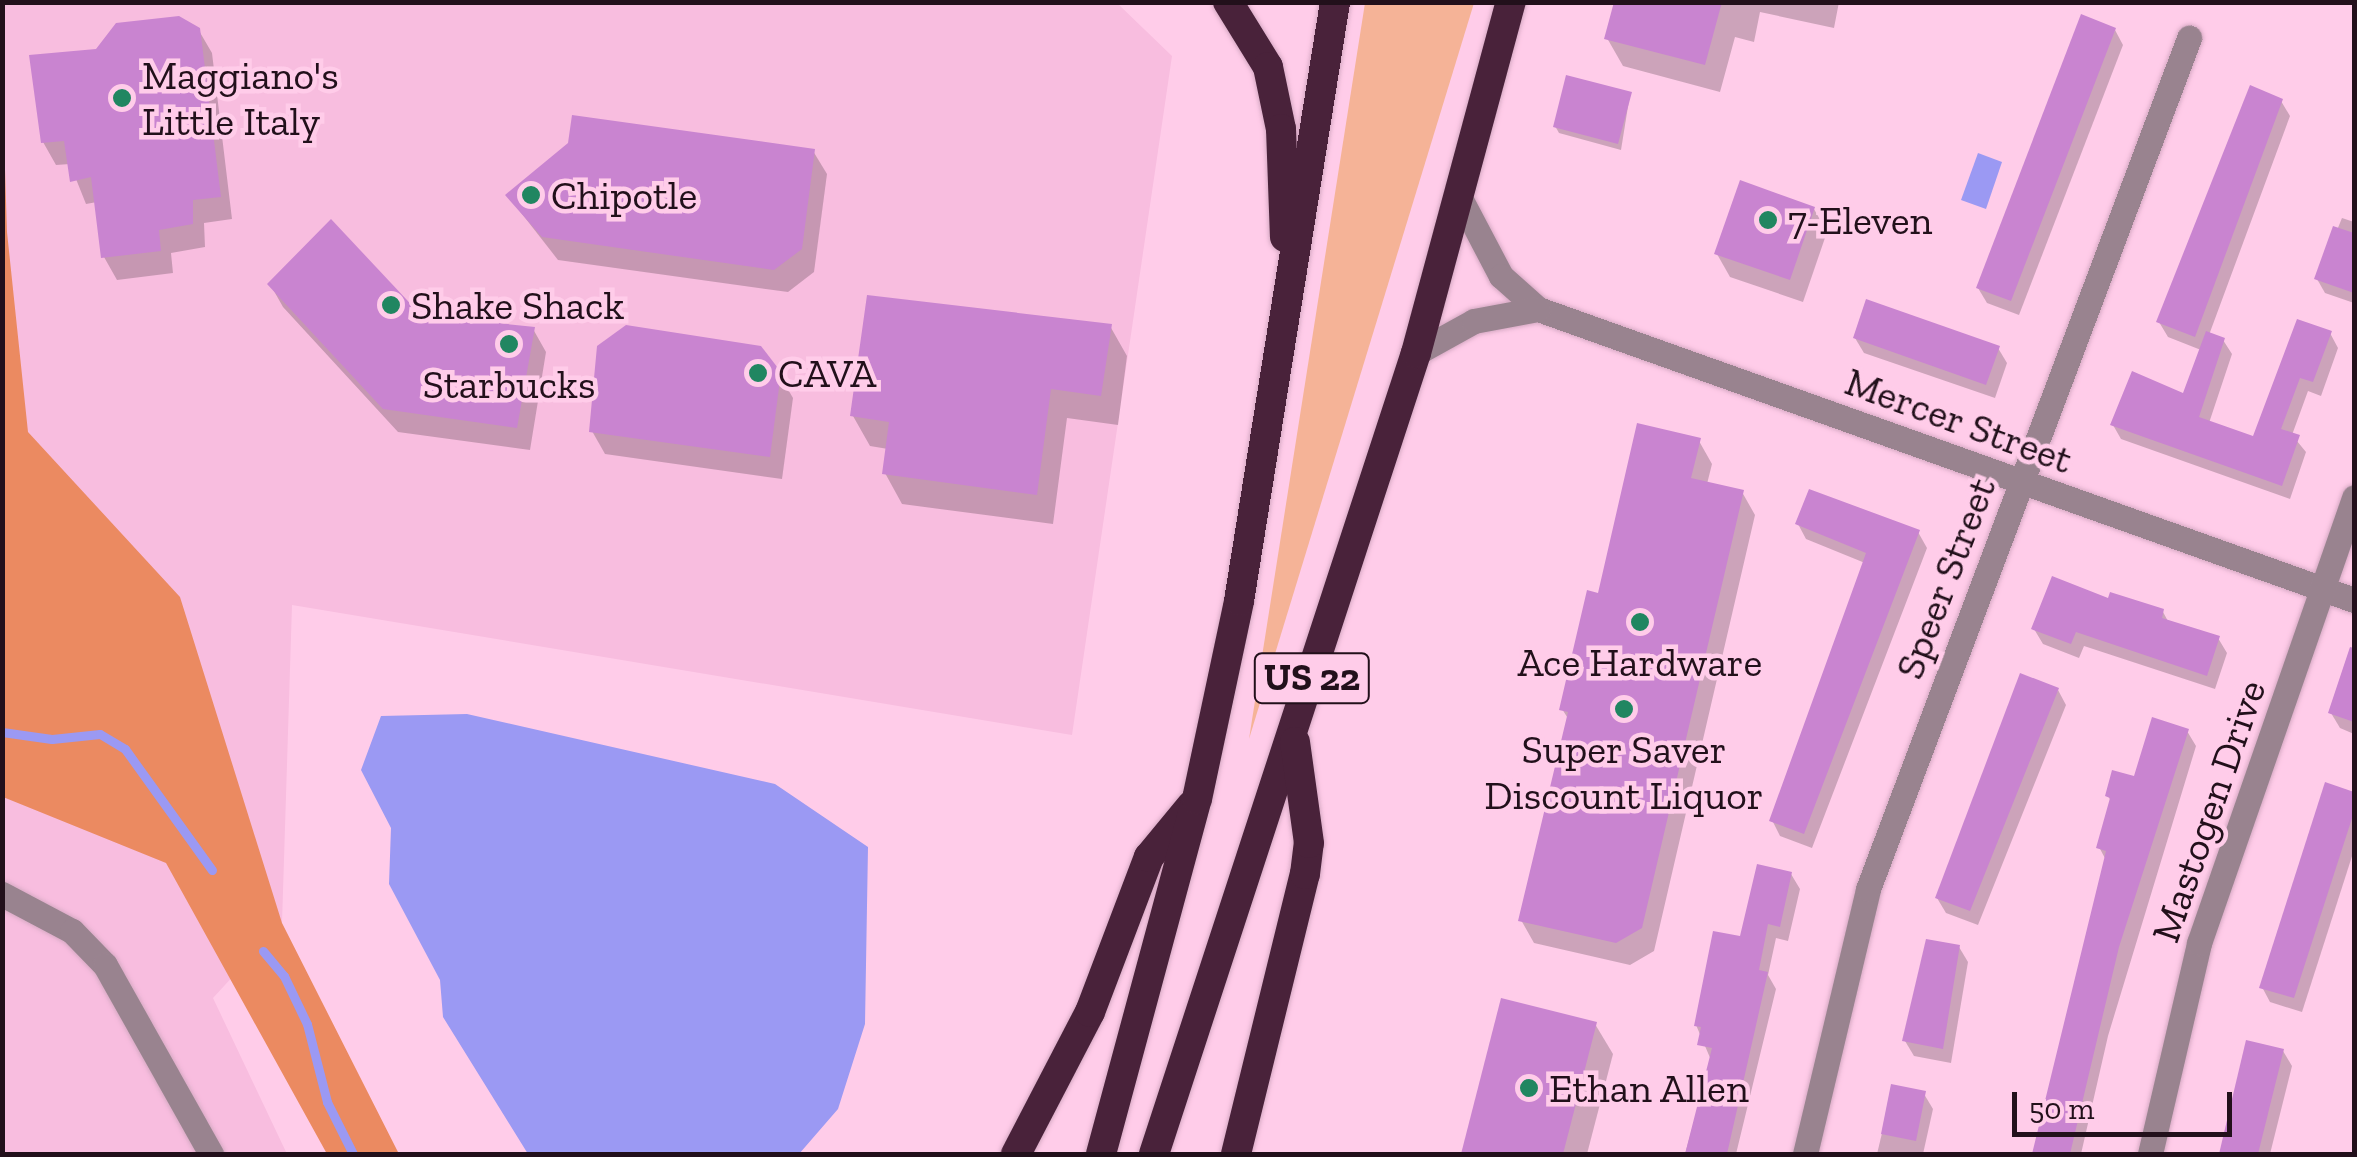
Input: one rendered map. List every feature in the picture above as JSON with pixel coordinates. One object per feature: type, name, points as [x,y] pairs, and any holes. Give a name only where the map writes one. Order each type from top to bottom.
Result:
[{"type":"highway","points":[[1228,2],[1268,67],[1281,129],[1288,311]]},
{"type":"highway","name":"US 22","points":[[1101,1154],[1197,799],[1256,513],[1334,2]]},
{"type":"highway","name":"US 22","points":[[1154,1154],[1416,353],[1512,2]]},
{"type":"highway","points":[[1236,1154],[1305,874],[1309,843],[1294,735]]},
{"type":"highway","points":[[1016,1154],[1090,1012],[1149,858],[1197,799]]},
{"type":"street","name":"Speer Street","points":[[1806,1154],[1868,890],[2189,38]]},
{"type":"street","name":"Mercer Street","points":[[1460,198],[1500,276],[1538,309],[2354,600]]},
{"type":"street","points":[[1416,353],[1474,321],[1538,309]]},
{"type":"street","name":"Mastogen Drive","points":[[2150,1154],[2199,943],[2354,496]]},
{"type":"street","points":[[2,894],[72,931],[105,965],[211,1154]]},
{"type":"shaded area","points":[[2,3],[1117,3],[1172,56],[1072,735],[292,605],[282,923],[213,998],[287,1154],[3,1154]]},
{"type":"shaded area","points":[[1365,3],[1474,3],[1249,739]]},
{"type":"shaded area","points":[[2,75],[7,232],[28,432],[180,597],[282,923],[399,1154],[327,1154],[166,863],[3,797]]},
{"type":"shaded area","points":[[1978,153],[2002,162],[1986,209],[1961,200]]},
{"type":"shaded area","points":[[467,714],[775,784],[868,847],[865,1024],[838,1109],[799,1154],[528,1154],[443,1017],[440,980],[389,884],[391,828],[361,770],[381,716]]},
{"type":"building","points":[[1614,2],[1722,2],[1705,65],[1604,39]]},
{"type":"building","points":[[2081,14],[2116,28],[2011,301],[1976,288]]},
{"type":"building","name":"Maggiano's Little Italy","points":[[179,16],[200,28],[221,197],[193,200],[193,224],[159,230],[161,251],[101,258],[91,177],[70,182],[64,141],[41,143],[29,55],[96,49],[116,23]]},
{"type":"building","points":[[1566,75],[1632,92],[1618,144],[1553,127]]},
{"type":"building","points":[[2250,85],[2283,99],[2195,337],[2156,322]]},
{"type":"building","points":[[572,115],[815,149],[802,249],[774,270],[542,237],[505,195],[568,143]]},
{"type":"building","name":"7-Eleven","points":[[1740,180],[1815,207],[1790,280],[1714,254]]},
{"type":"building","points":[[331,219],[421,315],[535,327],[517,428],[383,409],[267,284]]},
{"type":"building","points":[[2333,226],[2354,233],[2354,293],[2314,279]]},
{"type":"building","points":[[867,295],[1112,324],[1101,396],[1051,389],[1037,495],[882,474],[889,422],[850,416]]},
{"type":"building","points":[[1866,299],[2000,346],[1986,385],[1853,338]]},
{"type":"building","points":[[2297,319],[2332,331],[2313,382],[2300,378],[2281,429],[2300,435],[2282,486],[2110,425],[2132,371],[2183,393],[2206,331],[2225,338],[2199,417],[2253,436]]},
{"type":"building","points":[[626,325],[761,346],[781,372],[770,457],[589,432],[597,346]]},
{"type":"building","points":[[1637,423],[1701,438],[1691,478],[1744,490],[1642,928],[1616,943],[1518,921],[1568,712],[1559,710],[1587,590],[1598,593]]},
{"type":"building","points":[[1809,489],[1920,530],[1804,834],[1769,821],[1866,553],[1795,524]]},
{"type":"building","points":[[2052,576],[2108,598],[2110,592],[2164,609],[2162,618],[2220,636],[2207,676],[2076,632],[2071,644],[2031,629]]},
{"type":"building","points":[[2350,647],[2354,648],[2354,722],[2328,713]]},
{"type":"building","points":[[2020,673],[2059,688],[1970,911],[1935,898]]},
{"type":"building","points":[[2152,717],[2189,729],[2119,947],[2070,1154],[2032,1154],[2106,851],[2096,848],[2110,798],[2105,796],[2112,770],[2134,776]]},
{"type":"building","points":[[2325,782],[2354,792],[2354,812],[2294,998],[2259,988]]},
{"type":"building","points":[[1757,864],[1792,872],[1780,927],[1768,924],[1759,970],[1768,972],[1727,1154],[1685,1154],[1712,1048],[1697,1045],[1701,1027],[1694,1026],[1713,931],[1740,936]]},
{"type":"building","points":[[1926,939],[1960,945],[1943,1049],[1902,1041]]},
{"type":"building","name":"Ethan Allen","points":[[1501,998],[1597,1022],[1563,1154],[1461,1154]]},
{"type":"building","points":[[2246,1040],[2284,1049],[2258,1154],[2219,1154]]},
{"type":"building","points":[[1891,1084],[1926,1091],[1916,1141],[1881,1134]]},
{"type":"waterway","points":[[2,732],[52,739],[100,734],[125,749],[212,870]]},
{"type":"waterway","points":[[263,951],[284,976],[307,1024],[327,1102],[353,1154]]},
{"type":"place","name":"Maggiano's Little Italy","points":[[122,98]]},
{"type":"place","name":"Chipotle","points":[[531,195]]},
{"type":"place","name":"7-Eleven","points":[[1768,220]]},
{"type":"place","name":"Shake Shack","points":[[391,305]]},
{"type":"place","name":"Starbucks","points":[[509,344]]},
{"type":"place","name":"CAVA","points":[[758,373]]},
{"type":"place","name":"Ace Hardware","points":[[1640,622]]},
{"type":"place","name":"Super Saver Discount Liquor","points":[[1624,709]]},
{"type":"place","name":"Ethan Allen","points":[[1529,1088]]}]
